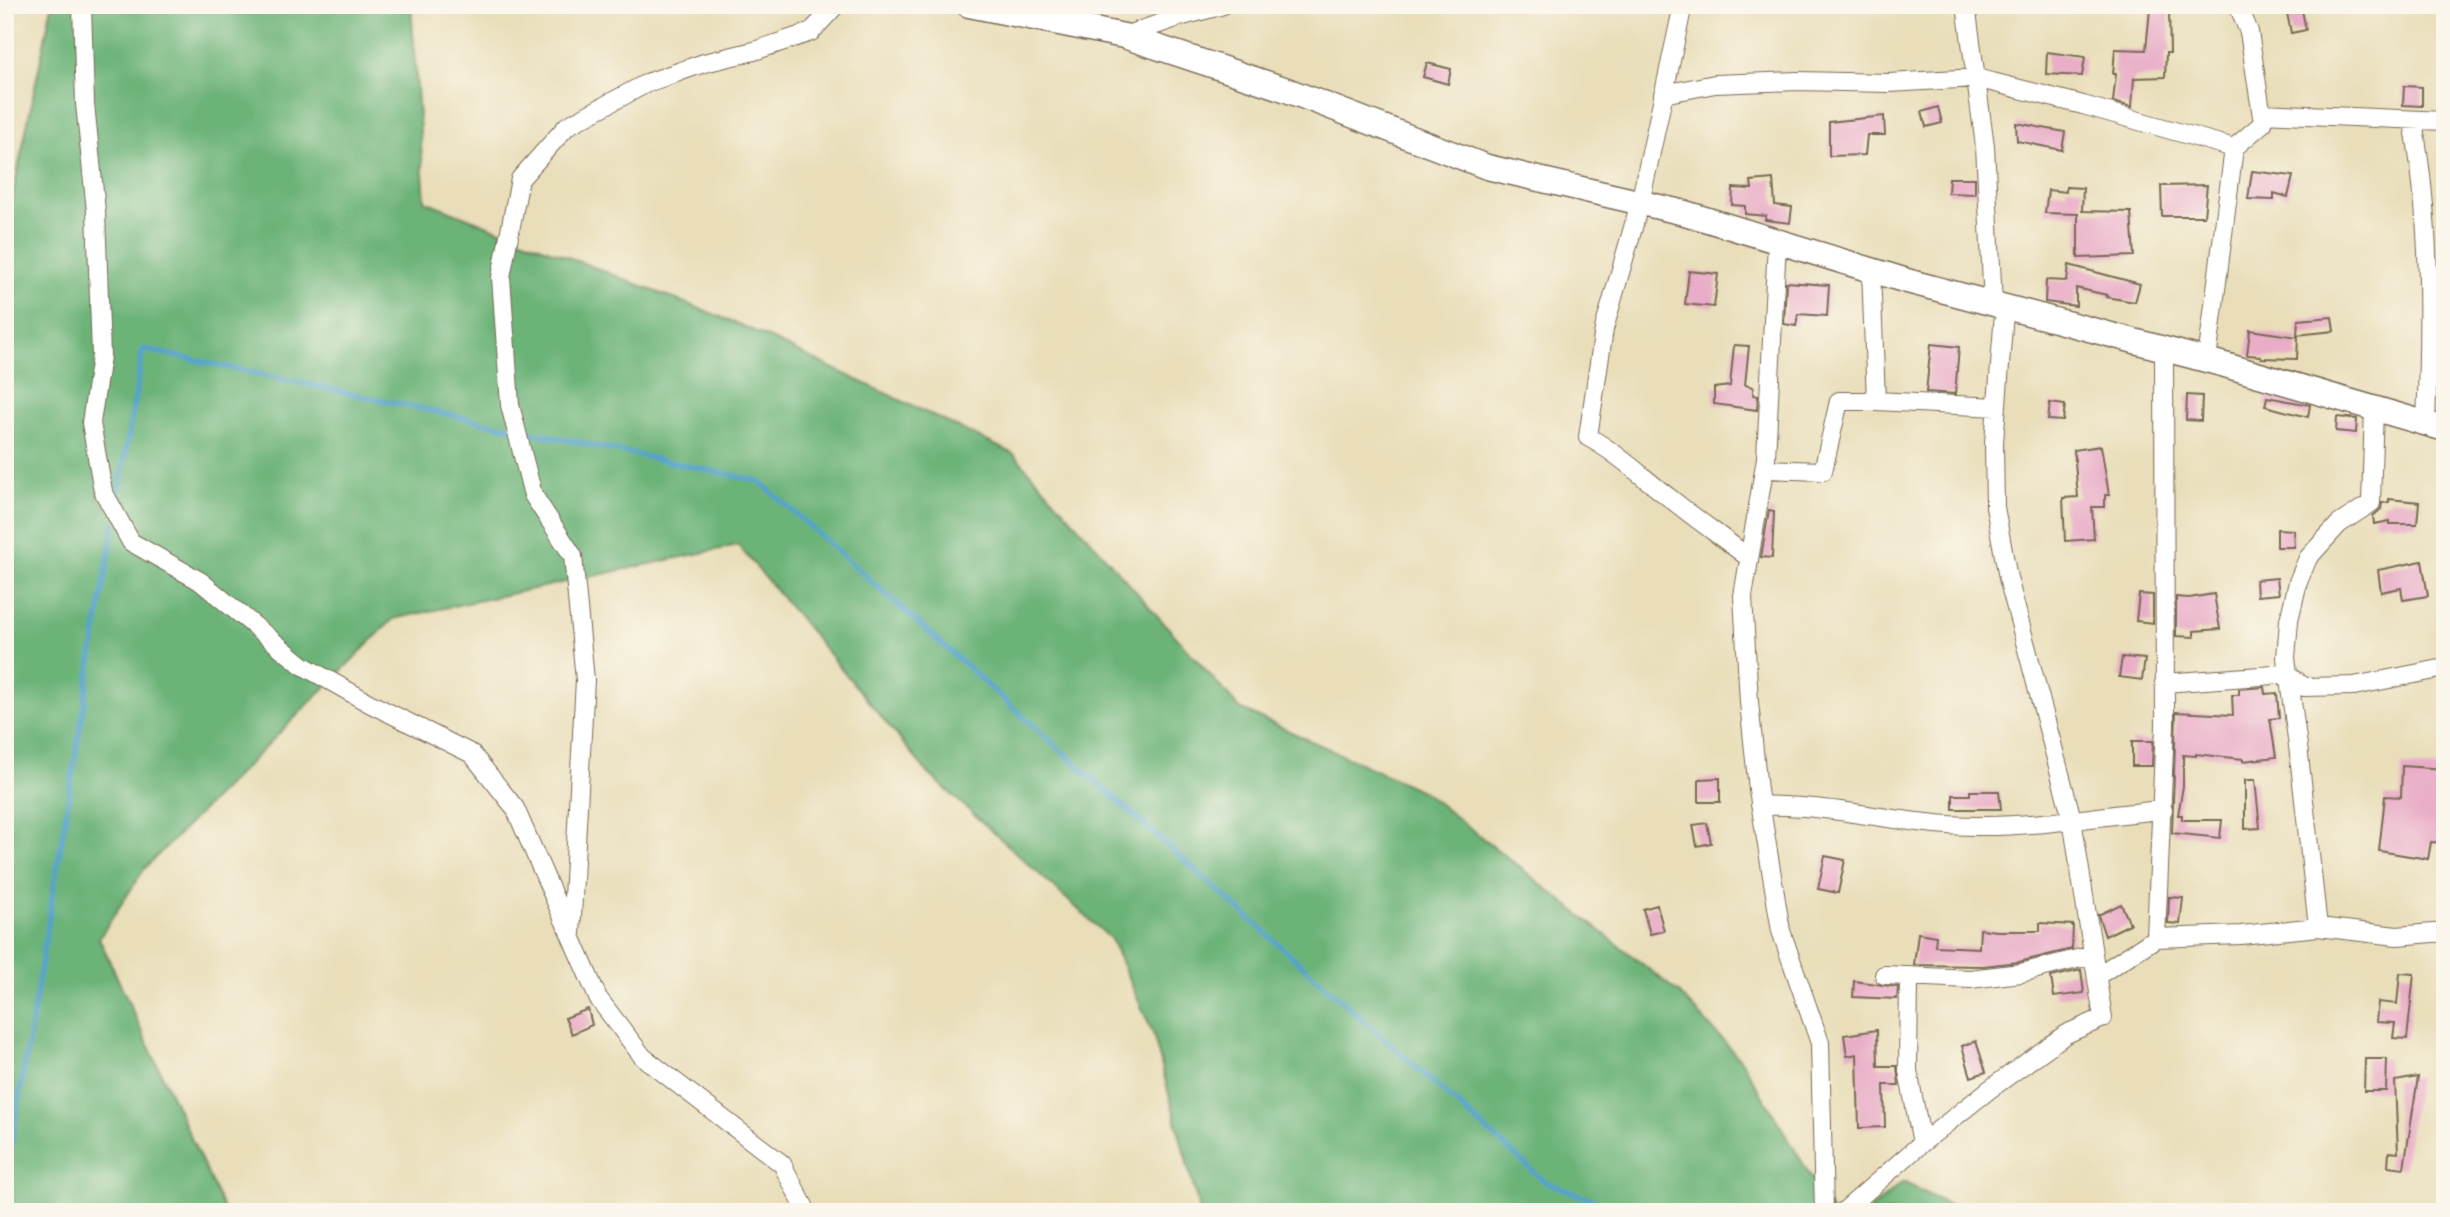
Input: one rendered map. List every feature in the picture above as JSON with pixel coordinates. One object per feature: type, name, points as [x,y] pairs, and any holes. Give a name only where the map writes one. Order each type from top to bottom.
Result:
[{"type":"street","points":[[82,5],[85,104],[96,211],[101,356],[91,423],[103,491],[131,542],[200,581],[302,665],[369,703],[472,754],[515,808],[598,998],[643,1057],[782,1164],[807,1212]]},
{"type":"street","points":[[571,937],[585,680],[573,556],[533,495],[510,405],[500,277],[520,179],[567,126],[647,83],[704,63],[754,51],[811,32],[836,5]]},
{"type":"street","points":[[969,5],[1124,36],[1284,89],[1487,167],[1685,214],[1871,270],[2207,360],[2435,426],[2420,161],[2413,121]]},
{"type":"street","points":[[1124,36],[1223,5]]},
{"type":"street","points":[[1683,5],[1640,203],[1604,329],[1588,437],[1641,473],[1668,498],[1749,558]]},
{"type":"street","points":[[1843,1212],[1922,1143],[1990,1089],[2066,1034],[2103,1018],[2072,820],[2008,578],[1995,507],[1994,443],[2004,313],[1993,304],[1985,145],[1966,5]]},
{"type":"street","points":[[2207,360],[2234,148],[2263,123],[2249,32],[2238,5]]},
{"type":"street","points":[[1663,94],[1715,84],[1889,83],[1976,78],[2234,148]]},
{"type":"street","points":[[2262,113],[2445,121]]},
{"type":"street","points":[[1777,242],[1765,469],[1743,596],[1749,702],[1760,805],[1781,931],[1820,1043],[1824,1212]]},
{"type":"street","points":[[1871,270],[1876,401]]},
{"type":"street","points":[[2156,938],[2163,810],[2164,349]]},
{"type":"street","points":[[1765,469],[1823,471],[1839,401],[1997,407]]},
{"type":"street","points":[[2318,927],[2286,658],[2289,620],[2298,582],[2308,558],[2339,524],[2371,503],[2374,408]]},
{"type":"street","points":[[2164,683],[2288,674],[2304,687],[2354,686],[2445,668]]},
{"type":"street","points":[[1760,805],[1822,808],[1895,819],[1976,826],[2046,823],[2163,810]]},
{"type":"street","points":[[2097,976],[2156,938],[2241,935],[2318,927],[2397,936],[2445,932]]},
{"type":"street","points":[[1884,975],[1970,979],[2021,973],[2094,955]]},
{"type":"street","points":[[1909,976],[1908,1071],[1922,1143]]},
{"type":"green space","points":[[52,5],[411,5],[425,201],[741,325],[1014,454],[1240,709],[1424,792],[1679,993],[1741,1060],[1832,1212],[1200,1212],[1153,1033],[1111,939],[928,773],[738,545],[393,619],[145,868],[99,938],[225,1212],[5,1212],[5,232]]},
{"type":"green space","points":[[1903,1182],[1963,1212],[1867,1212]]},
{"type":"building","points":[[2150,9],[2169,10],[2170,53],[2166,53],[2165,77],[2134,78],[2132,107],[2113,102],[2115,49],[2146,50]]},
{"type":"building","points":[[2302,10],[2306,30],[2291,33],[2287,13]]},
{"type":"building","points":[[2047,52],[2085,57],[2082,76],[2046,74]]},
{"type":"building","points":[[1427,63],[1451,69],[1448,84],[1423,77]]},
{"type":"building","points":[[2404,86],[2422,87],[2422,106],[2403,105]]},
{"type":"building","points":[[1938,107],[1942,123],[1926,127],[1922,112]]},
{"type":"building","points":[[1884,116],[1885,135],[1867,135],[1865,155],[1829,156],[1829,122]]},
{"type":"building","points":[[2016,123],[2065,132],[2062,150],[2017,141]]},
{"type":"building","points":[[2252,171],[2293,176],[2288,197],[2274,193],[2274,200],[2248,199]]},
{"type":"building","points":[[1949,178],[1975,178],[1975,194],[1948,193]]},
{"type":"building","points":[[1773,179],[1775,205],[1792,207],[1790,223],[1765,220],[1766,216],[1745,214],[1745,206],[1732,205],[1733,188],[1752,189],[1751,181]]},
{"type":"building","points":[[2207,185],[2204,216],[2162,216],[2161,186]]},
{"type":"building","points":[[2066,187],[2083,188],[2082,211],[2131,212],[2134,256],[2078,258],[2078,214],[2045,213],[2048,190],[2066,192]]},
{"type":"building","points":[[2069,265],[2140,284],[2135,302],[2076,288],[2076,306],[2045,302],[2046,280],[2067,281]]},
{"type":"building","points":[[1689,271],[1718,274],[1714,307],[1685,304]]},
{"type":"building","points":[[1786,282],[1829,285],[1827,316],[1798,314],[1796,326],[1784,324]]},
{"type":"building","points":[[2332,317],[2334,331],[2297,335],[2298,320]]},
{"type":"building","points":[[2250,330],[2298,337],[2297,359],[2247,355]]},
{"type":"building","points":[[1931,344],[1959,347],[1955,394],[1926,392]]},
{"type":"building","points":[[1734,345],[1749,346],[1745,385],[1753,387],[1753,395],[1758,396],[1757,410],[1714,404],[1714,388],[1730,386]]},
{"type":"building","points":[[2187,395],[2202,396],[2201,421],[2186,420]]},
{"type":"building","points":[[2267,397],[2310,405],[2308,417],[2265,406]]},
{"type":"building","points":[[2050,403],[2065,405],[2063,421],[2048,420]]},
{"type":"building","points":[[2337,417],[2357,419],[2356,433],[2336,431]]},
{"type":"building","points":[[2101,446],[2109,495],[2105,495],[2105,507],[2092,507],[2094,539],[2065,541],[2063,498],[2078,497],[2074,450]]},
{"type":"building","points":[[2389,499],[2419,502],[2417,524],[2390,524],[2390,521],[2374,524],[2373,516],[2381,509],[2382,503],[2389,502]]},
{"type":"building","points":[[1769,510],[1774,511],[1772,558],[1761,557]]},
{"type":"building","points":[[2277,529],[2293,530],[2294,547],[2277,547]]},
{"type":"building","points":[[2422,561],[2428,596],[2403,600],[2401,588],[2381,592],[2378,570]]},
{"type":"building","points":[[2277,578],[2279,594],[2257,596],[2256,580]]},
{"type":"building","points":[[2139,594],[2153,595],[2153,623],[2136,621]]},
{"type":"building","points":[[2214,594],[2220,629],[2194,631],[2194,637],[2176,636],[2176,597]]},
{"type":"building","points":[[2122,657],[2145,659],[2142,680],[2119,677]]},
{"type":"building","points":[[2264,687],[2265,694],[2277,693],[2279,718],[2270,719],[2276,757],[2243,761],[2196,754],[2183,755],[2183,786],[2178,815],[2182,815],[2182,820],[2222,820],[2220,838],[2172,833],[2176,712],[2233,715],[2232,695],[2239,695],[2239,689]]},
{"type":"building","points":[[2132,741],[2153,741],[2152,766],[2132,766]]},
{"type":"building","points":[[2402,766],[2445,769],[2445,843],[2431,842],[2428,859],[2379,851],[2385,796],[2401,797]]},
{"type":"building","points":[[1720,778],[1720,802],[1699,802],[1699,779]]},
{"type":"building","points":[[2245,780],[2255,780],[2260,828],[2245,829]]},
{"type":"building","points":[[1970,791],[1999,791],[2001,809],[1953,809],[1953,795],[1970,795]]},
{"type":"building","points":[[1707,823],[1711,843],[1697,846],[1693,825]]},
{"type":"building","points":[[1825,856],[1845,860],[1838,893],[1818,889]]},
{"type":"building","points":[[2169,897],[2183,898],[2180,924],[2168,923]]},
{"type":"building","points":[[2121,904],[2130,924],[2105,936],[2098,915]]},
{"type":"building","points":[[1657,905],[1664,931],[1650,934],[1643,909]]},
{"type":"building","points":[[2040,923],[2073,925],[2072,949],[2019,962],[1983,966],[1914,965],[1918,933],[1936,936],[1935,946],[1979,948],[1980,929],[2040,931]]},
{"type":"building","points":[[2081,970],[2084,993],[2054,997],[2051,977]]},
{"type":"building","points":[[2400,973],[2414,974],[2407,1039],[2393,1038],[2395,1023],[2376,1022],[2378,1002],[2397,1004]]},
{"type":"building","points":[[1854,981],[1898,987],[1897,999],[1853,997]]},
{"type":"building","points":[[588,1009],[592,1025],[572,1034],[565,1018]]},
{"type":"building","points":[[1877,1030],[1878,1066],[1897,1066],[1899,1085],[1884,1085],[1885,1127],[1859,1128],[1857,1054],[1847,1056],[1844,1035]]},
{"type":"building","points":[[1976,1041],[1986,1072],[1971,1077],[1962,1046]]},
{"type":"building","points":[[2365,1059],[2387,1059],[2386,1091],[2364,1091]]},
{"type":"building","points":[[2418,1077],[2404,1168],[2388,1166],[2389,1152],[2398,1153],[2395,1081]]},
{"type":"waterway","points":[[117,503],[143,349],[759,481],[1545,1182],[1625,1212]]},
{"type":"waterway","points":[[5,1183],[114,523]]}]
